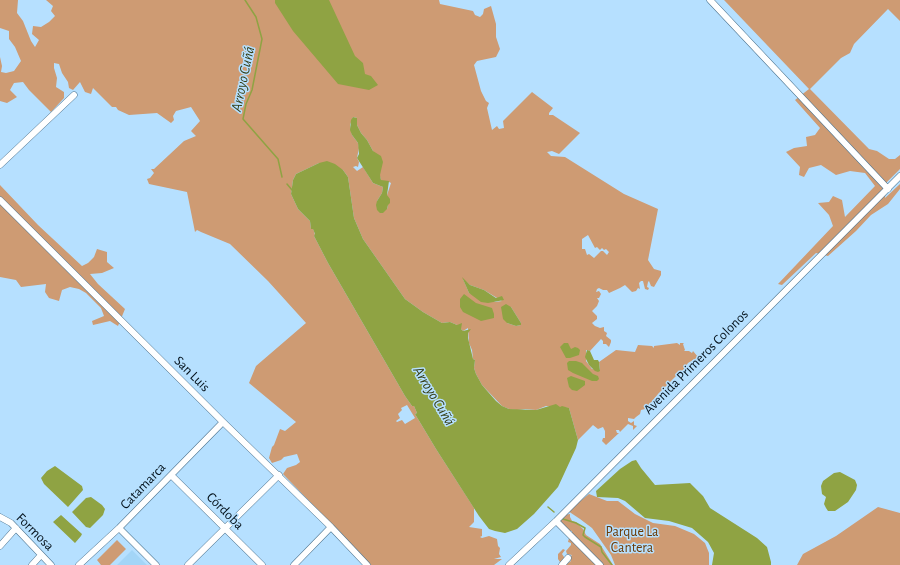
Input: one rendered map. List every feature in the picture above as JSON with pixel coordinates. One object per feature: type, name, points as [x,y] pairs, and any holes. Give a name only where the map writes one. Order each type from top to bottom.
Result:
[{"type":"street","points":[[710,0],[888,188]]},
{"type":"street","points":[[0,165],[74,95]]},
{"type":"street","name":"Avenida Primeros Colonos","points":[[509,565],[556,521],[900,176]]},
{"type":"street","name":"San Luis","points":[[0,200],[223,422],[279,475],[367,565]]},
{"type":"street","name":"Catamarca","points":[[79,565],[119,528],[223,422]]},
{"type":"street","name":"Córdoba","points":[[170,475],[262,565]]},
{"type":"street","points":[[188,565],[279,475]]},
{"type":"street","name":"Formosa","points":[[0,517],[7,520],[16,528],[51,565]]},
{"type":"street","points":[[556,521],[600,565]]},
{"type":"street","points":[[294,565],[331,527]]},
{"type":"street","points":[[0,546],[16,528]]},
{"type":"street","points":[[119,528],[156,565]]},
{"type":"street","points":[[32,565],[41,555]]},
{"type":"street","points":[[562,565],[568,558]]},
{"type":"shaded area","points":[[132,550],[147,565],[117,565]]},
{"type":"green space","points":[[0,0],[18,0],[17,13],[23,21],[35,47],[39,40],[32,34],[33,26],[41,27],[55,16],[51,11],[53,6],[46,0],[439,0],[440,4],[473,11],[475,15],[480,17],[483,14],[484,9],[491,6],[496,24],[496,37],[500,49],[496,57],[477,61],[474,65],[481,91],[486,101],[489,103],[487,108],[492,130],[497,126],[499,129],[504,128],[503,121],[532,92],[553,108],[549,115],[553,115],[580,133],[559,154],[552,151],[547,152],[551,156],[565,157],[624,194],[658,209],[648,260],[654,269],[661,271],[661,275],[654,287],[651,286],[649,281],[648,282],[648,290],[645,289],[643,281],[639,283],[640,289],[638,288],[636,291],[632,292],[625,285],[609,293],[607,290],[597,289],[596,292],[599,291],[601,294],[599,298],[597,298],[599,301],[597,306],[592,311],[597,316],[597,319],[592,323],[600,328],[604,327],[604,331],[607,333],[606,336],[611,340],[611,342],[609,347],[606,344],[603,344],[601,339],[590,351],[586,350],[586,361],[592,369],[600,370],[599,362],[616,350],[635,352],[638,345],[652,346],[654,348],[654,346],[677,343],[680,345],[680,343],[684,343],[684,351],[689,351],[692,353],[693,351],[698,357],[688,363],[682,372],[680,372],[658,394],[645,409],[641,410],[640,414],[634,419],[628,418],[628,421],[631,423],[634,421],[634,425],[637,426],[633,430],[633,426],[628,424],[620,432],[619,430],[616,430],[617,433],[619,433],[606,445],[602,441],[603,438],[605,438],[605,431],[603,427],[598,429],[593,425],[578,440],[569,408],[546,406],[536,410],[517,410],[502,406],[482,385],[476,374],[474,368],[475,360],[473,359],[472,350],[469,343],[468,328],[463,331],[457,325],[450,322],[442,323],[405,299],[363,239],[354,218],[348,177],[343,170],[319,163],[296,174],[293,180],[291,194],[298,209],[310,221],[311,229],[313,228],[315,235],[314,236],[328,263],[405,396],[412,406],[414,406],[417,413],[415,414],[474,508],[474,522],[469,527],[482,529],[482,536],[480,537],[482,538],[489,536],[497,539],[498,546],[500,548],[499,554],[501,557],[494,559],[502,559],[494,565],[371,565],[283,474],[287,468],[300,462],[297,454],[284,457],[281,460],[272,463],[269,458],[280,429],[285,431],[296,422],[249,383],[256,366],[306,323],[268,281],[230,244],[197,230],[195,232],[187,192],[149,184],[147,179],[154,173],[151,169],[154,169],[184,141],[196,136],[191,131],[200,121],[191,107],[176,111],[173,116],[174,120],[171,123],[157,113],[129,115],[118,110],[116,107],[112,107],[93,88],[91,94],[85,92],[80,82],[73,90],[69,88],[68,82],[62,73],[59,64],[54,63],[57,78],[56,87],[64,92],[64,98],[51,112],[23,82],[14,83],[10,90],[17,97],[7,103],[0,101],[0,57],[2,66],[1,72],[6,73],[14,71],[21,61],[15,47],[9,39],[9,31],[0,28]],"holes":[[[353,117],[357,118],[357,125],[373,151],[381,180],[383,182],[387,181],[391,183],[387,195],[387,209],[377,201],[382,193],[383,187],[373,183],[363,167],[357,171],[353,167],[358,167],[359,162],[357,158],[359,148],[358,143],[352,135],[350,125]],[[588,235],[595,248],[597,247],[600,250],[602,248],[604,250],[606,249],[609,252],[607,255],[601,251],[594,258],[589,254],[587,255],[585,249],[582,249],[582,239]],[[463,279],[470,285],[484,290],[502,301],[495,302],[469,293]],[[511,307],[521,323],[521,325],[516,326],[507,323]],[[407,405],[415,418],[405,424],[402,420],[397,422],[396,421],[400,418],[398,414],[402,410],[401,408]]]},
{"type":"green space","points":[[724,0],[900,0],[900,21],[888,9],[854,44],[850,53],[841,58],[810,89],[869,149],[877,151],[889,159],[895,159],[900,155],[900,169],[887,182],[885,198],[900,184],[900,189],[888,204],[871,215],[856,231],[828,256],[816,253],[782,285],[778,284],[833,226],[829,215],[818,203],[829,202],[833,196],[842,200],[845,217],[875,186],[865,173],[850,171],[836,175],[821,165],[809,168],[804,177],[799,175],[800,167],[786,152],[794,148],[807,146],[806,137],[815,135],[820,128],[795,100],[809,89]]},
{"type":"green space","points":[[0,185],[38,225],[82,266],[94,257],[97,249],[107,252],[107,262],[114,268],[102,273],[90,274],[98,284],[125,309],[118,326],[110,321],[93,325],[92,321],[104,316],[101,308],[86,293],[79,289],[70,287],[62,290],[59,301],[49,298],[45,292],[46,284],[21,287],[16,280],[0,277]]},
{"type":"green space","name":"Parque La Cantera","points":[[589,494],[607,501],[618,501],[635,514],[653,523],[675,526],[694,534],[705,543],[709,553],[709,565],[615,565],[611,555],[592,528],[568,511]]},
{"type":"green space","points":[[878,507],[900,513],[900,565],[797,565],[803,554],[836,536]]},
{"type":"green space","points":[[570,514],[572,521],[576,522],[583,529],[586,535],[600,544],[613,565],[559,565],[560,562],[558,559],[558,554],[563,549],[565,550],[562,554],[566,560],[565,562],[568,563],[571,561],[569,558],[572,555],[567,554],[566,551],[571,545],[571,543],[568,542],[569,538],[572,538],[572,531],[567,530],[563,526],[559,517]]},
{"type":"green space","points":[[117,540],[126,549],[110,565],[101,565],[97,560]]},
{"type":"water","points":[[275,0],[329,0],[355,56],[363,63],[365,74],[371,76],[378,85],[369,90],[338,84],[293,31],[275,3]]},
{"type":"water","points":[[353,117],[357,118],[357,125],[373,151],[381,156],[383,162],[380,175],[381,180],[389,181],[387,195],[390,199],[390,203],[383,213],[380,213],[377,210],[376,205],[382,193],[383,187],[373,183],[357,158],[359,154],[358,143],[350,130],[351,120]]},
{"type":"water","points":[[327,161],[335,164],[343,170],[348,177],[354,218],[363,239],[405,299],[442,323],[450,322],[457,325],[462,323],[461,329],[463,331],[471,329],[468,333],[468,338],[473,359],[475,360],[474,368],[476,374],[482,385],[496,401],[509,409],[536,410],[556,404],[560,407],[562,406],[569,408],[578,440],[576,448],[558,487],[534,514],[517,529],[505,533],[489,529],[479,516],[415,414],[417,413],[414,406],[412,406],[405,396],[328,263],[314,236],[315,234],[313,229],[311,229],[310,221],[298,209],[291,194],[293,180],[296,174],[319,163]]},
{"type":"water","points":[[462,277],[470,285],[484,290],[496,298],[502,296],[504,300],[488,303],[481,302],[469,293]]},
{"type":"water","points":[[464,294],[476,303],[492,308],[494,318],[481,321],[463,312],[460,307],[460,299]]},
{"type":"water","points":[[506,304],[511,307],[521,325],[516,326],[507,323],[503,319],[501,307]]},
{"type":"water","points":[[564,343],[568,343],[571,349],[575,347],[578,348],[580,350],[579,355],[566,358],[560,347]]},
{"type":"water","points":[[587,350],[590,351],[594,360],[598,360],[600,371],[595,371],[589,365],[585,357]]},
{"type":"water","points":[[569,361],[582,363],[593,374],[598,376],[599,379],[597,381],[592,381],[568,370],[567,363]]},
{"type":"water","points":[[571,376],[585,381],[585,385],[577,391],[572,390],[569,387],[567,378]]},
{"type":"water","points":[[636,460],[655,485],[690,483],[703,496],[710,508],[757,538],[767,547],[771,565],[712,565],[714,553],[708,542],[692,528],[669,521],[645,518],[625,501],[618,498],[597,497],[596,491],[620,469]]},
{"type":"water","points":[[55,466],[82,486],[83,490],[68,507],[44,484],[41,478],[47,471]]},
{"type":"water","points":[[840,472],[855,480],[857,485],[856,490],[848,502],[835,511],[828,511],[824,504],[826,497],[822,494],[821,486],[823,481],[834,473]]},
{"type":"water","points":[[91,497],[105,509],[103,515],[90,528],[86,527],[72,512],[86,498]]},
{"type":"water","points":[[61,515],[82,534],[75,543],[53,522]]},
{"type":"waterway","name":"Arroyo Cuñá","points":[[245,0],[256,17],[262,39],[252,90],[246,104],[243,119],[278,159],[282,177]]},
{"type":"waterway","name":"Arroyo Cuñá","points":[[287,184],[292,190]]},
{"type":"waterway","name":"Arroyo Cuñá","points":[[548,507],[554,512]]},
{"type":"waterway","name":"Arroyo Cuñá","points":[[563,519],[576,523],[585,528],[583,535],[601,547],[602,552],[612,565]]}]
